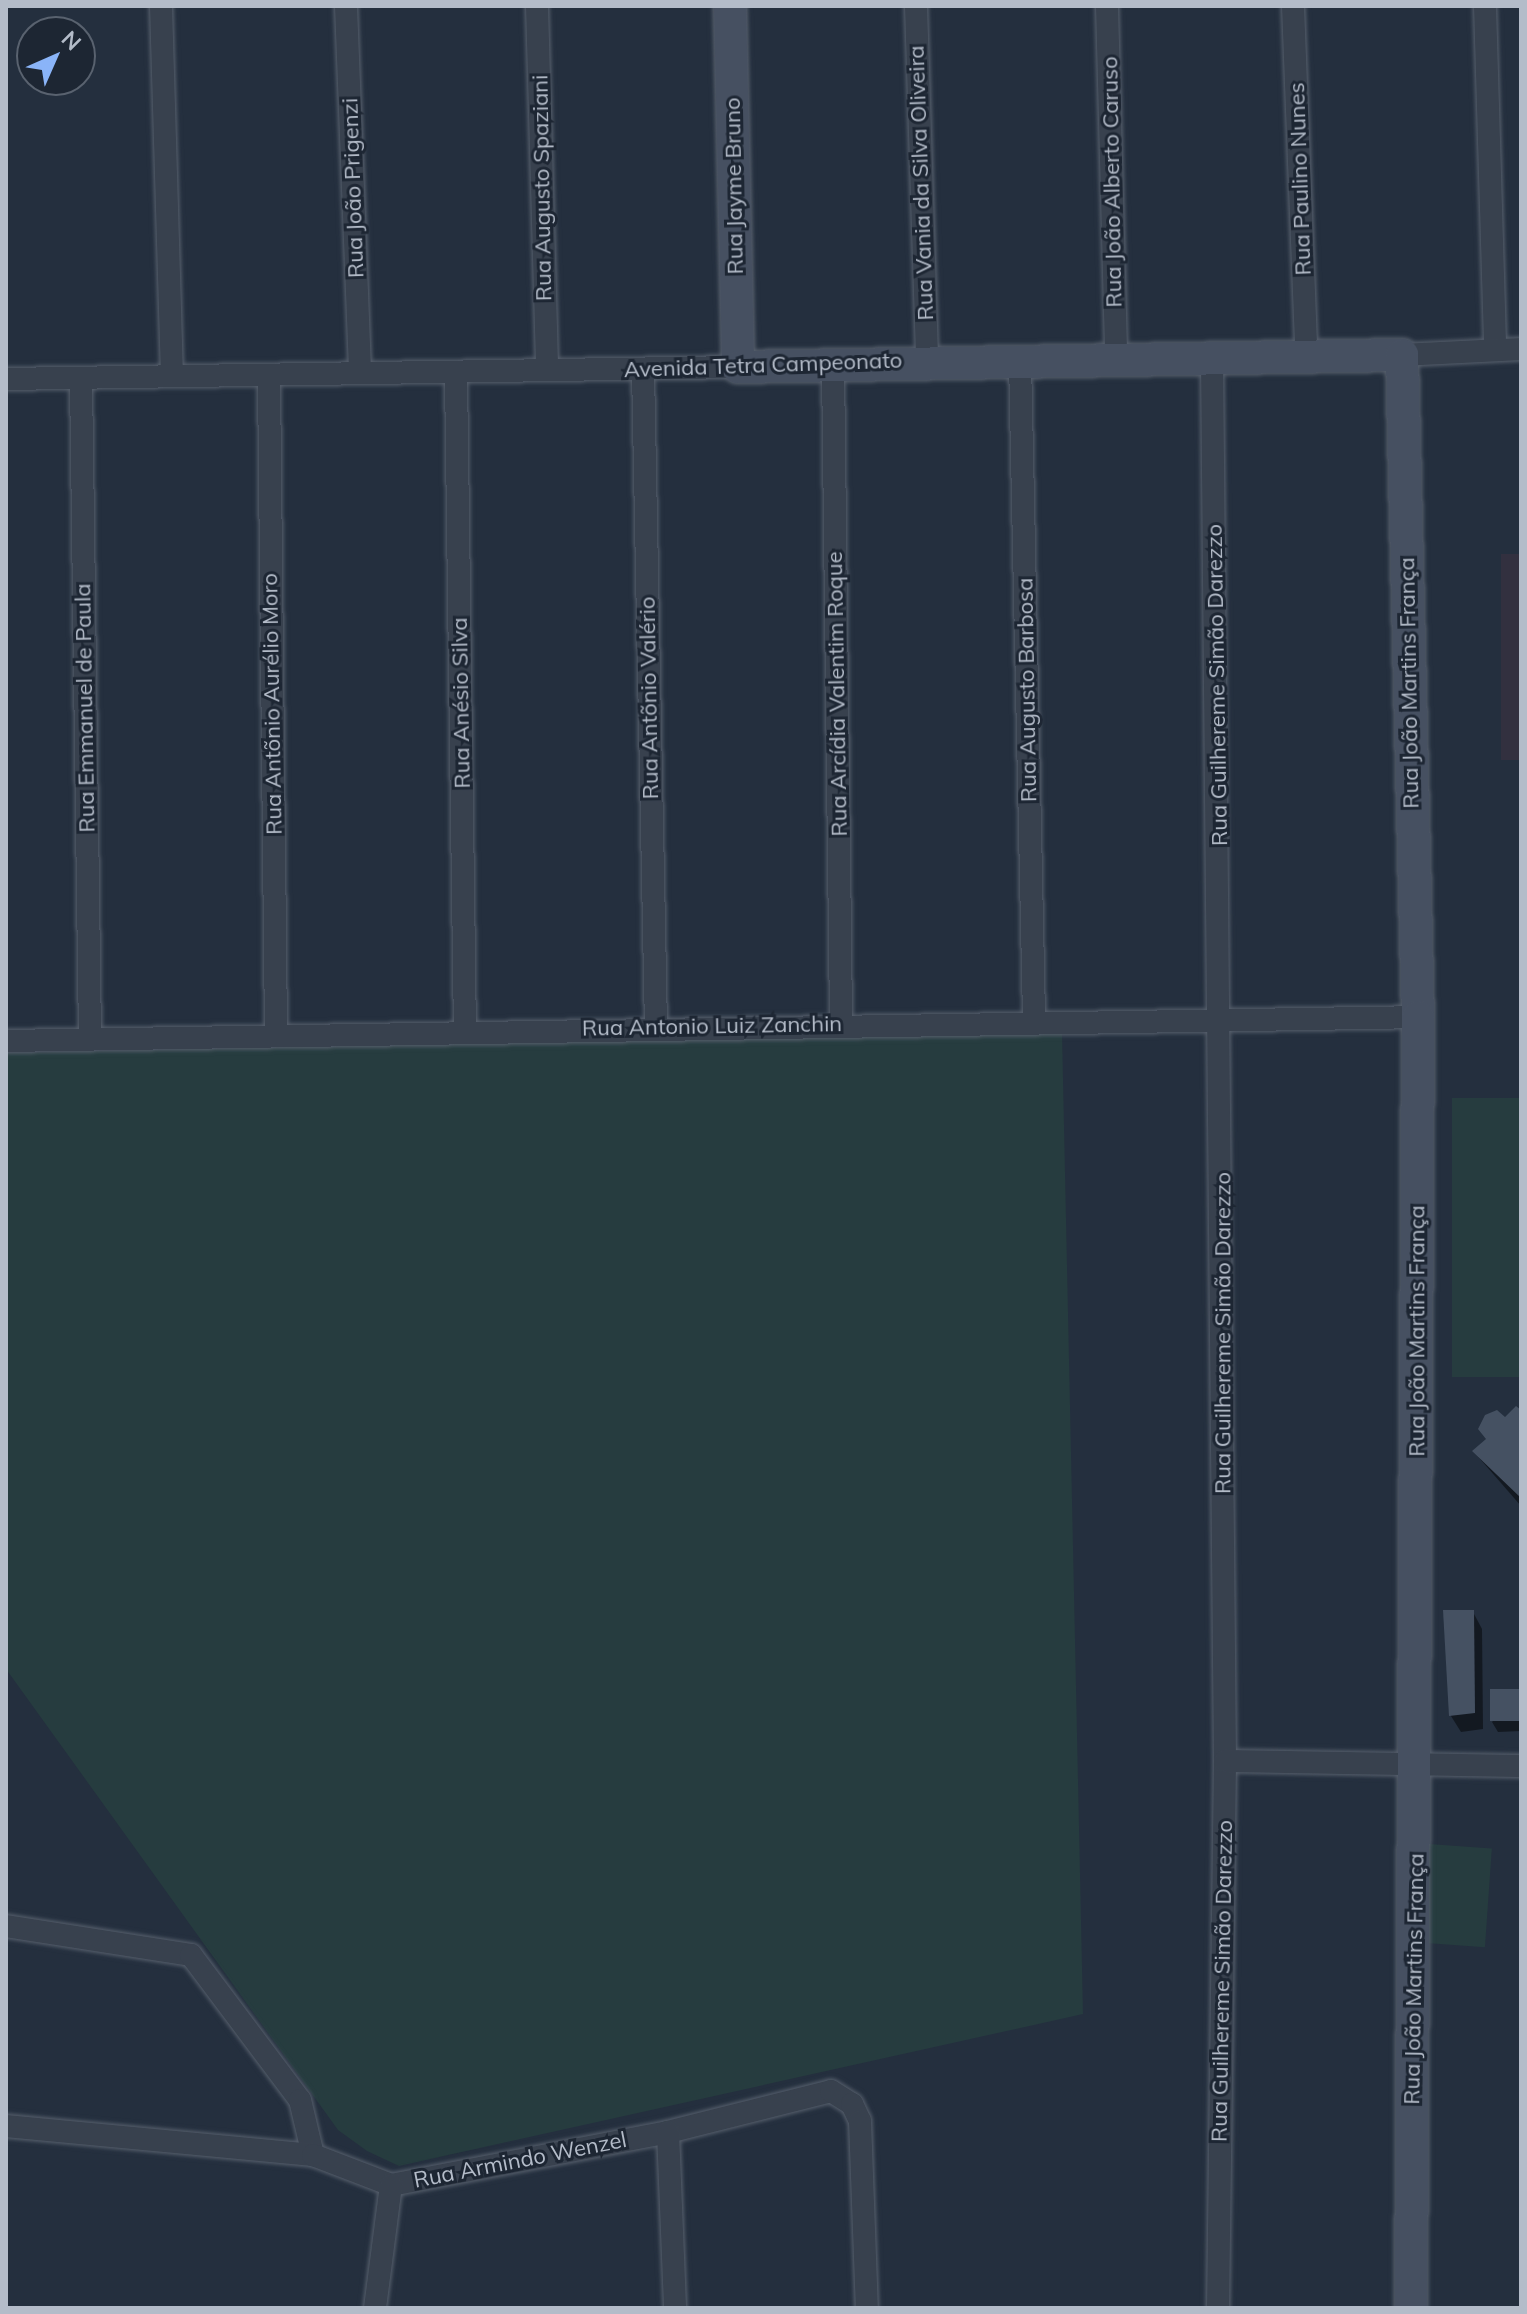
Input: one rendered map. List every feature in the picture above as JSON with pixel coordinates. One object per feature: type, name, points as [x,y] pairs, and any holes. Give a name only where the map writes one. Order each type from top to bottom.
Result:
[{"type":"main road","name":"Rua Jayme Bruno","points":[[730,6],[738,367]]},
{"type":"main road","name":"Avenida Tetra Campeonato","points":[[738,367],[927,360],[1212,358],[1306,352],[1402,355]]},
{"type":"main road","name":"Rua João Martins França","points":[[1402,355],[1418,1017],[1411,2308]]},
{"type":"street","points":[[161,6],[172,375]]},
{"type":"street","name":"Rua João Prigenzi","points":[[346,6],[360,371]]},
{"type":"street","name":"Rua Augusto Spaziani","points":[[537,6],[547,370]]},
{"type":"street","name":"Rua Vania da Silva Oliveira","points":[[916,6],[927,360]]},
{"type":"street","name":"Rua João Alberto Caruso","points":[[1107,6],[1116,357]]},
{"type":"street","name":"Rua Paulino Nunes","points":[[1293,6],[1306,352]]},
{"type":"street","points":[[1485,6],[1495,349]]},
{"type":"street","name":"Avenida Tetra Campeonato","points":[[1402,355],[1521,349]]},
{"type":"street","name":"Rua Guilhereme Simão Darezzo","points":[[1212,358],[1221,1019],[1225,1761],[1218,2308]]},
{"type":"street","name":"Rua Augusto Barbosa","points":[[1020,360],[1034,1020]]},
{"type":"street","name":"Rua Arcídia Valentim Roque","points":[[833,364],[841,1023]]},
{"type":"street","name":"Avenida Tetra Campeonato","points":[[6,379],[738,367]]},
{"type":"street","name":"Rua Antõnio Valério","points":[[643,369],[656,1027]]},
{"type":"street","name":"Rua Anésio Silva","points":[[456,374],[465,1031]]},
{"type":"street","name":"Rua Antõnio Aurélio Moro","points":[[269,377],[276,1031]]},
{"type":"street","name":"Rua Emmanuel de Paula","points":[[81,378],[90,1039]]},
{"type":"street","name":"Rua Antonio Luiz Zanchin","points":[[6,1041],[276,1031],[1418,1017]]},
{"type":"street","points":[[1225,1761],[1521,1766]]},
{"type":"street","points":[[6,1926],[191,1955],[300,2100],[313,2155]]},
{"type":"street","name":"Rua Armindo Wenzel","points":[[6,2126],[313,2155],[391,2185],[668,2132],[813,2091],[843,2096],[860,2121],[867,2308]]},
{"type":"street","points":[[668,2132],[675,2308]]},
{"type":"street","points":[[375,2308],[391,2185]]},
{"type":"shaded area","points":[[1501,554],[1521,554],[1521,760],[1501,760]]},
{"type":"green space","points":[[1062,1032],[1083,2014],[399,2166],[367,2151],[338,2130],[6,1669],[6,1053]]},
{"type":"green space","points":[[1452,1098],[1521,1098],[1521,1377],[1452,1377]]},
{"type":"green space","points":[[1429,1844],[1492,1848],[1485,1947],[1422,1943]]},
{"type":"building","points":[[1516,1406],[1521,1410],[1521,1498],[1472,1451],[1486,1439],[1478,1429],[1485,1415],[1497,1410],[1505,1417]]},
{"type":"building","points":[[1443,1610],[1474,1610],[1475,1713],[1449,1716]]},
{"type":"building","points":[[1490,1689],[1521,1689],[1521,1721],[1490,1721]]}]
